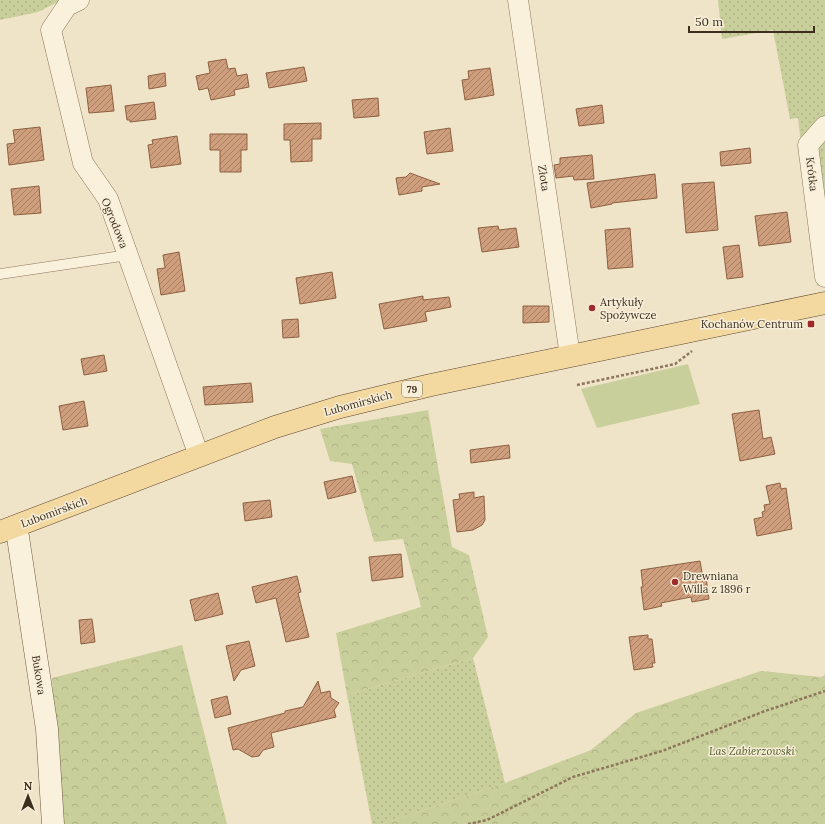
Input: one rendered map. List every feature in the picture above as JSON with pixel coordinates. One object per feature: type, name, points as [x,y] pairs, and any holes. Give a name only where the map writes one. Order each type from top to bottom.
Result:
[{"type":"main road","name":"Lubomirskich","points":[[7,530],[282,425],[340,407],[385,395],[825,303]]},
{"type":"street","name":"Ogrodowa","points":[[79,0],[67,6],[51,30],[83,163],[108,199],[199,456]]},
{"type":"street","name":"Złota","points":[[518,0],[570,356]]},
{"type":"street","name":"Krótka","points":[[825,126],[808,145],[825,277]]},
{"type":"street","name":"Bukowa","points":[[7,530],[18,537],[47,729],[53,824]]},
{"type":"lane","points":[[0,274],[128,256]]},
{"type":"path","points":[[577,385],[675,364],[694,350]]},
{"type":"path","points":[[468,824],[487,820],[573,778],[662,751],[765,711],[825,691]]},
{"type":"green space","points":[[0,0],[62,0],[38,12],[0,20]]},
{"type":"green space","points":[[718,0],[825,0],[825,285],[817,286],[798,118],[790,119],[773,30],[722,39]]},
{"type":"green space","points":[[688,364],[700,404],[597,428],[581,389]]},
{"type":"green space","points":[[428,410],[452,547],[469,555],[488,637],[473,658],[347,695],[336,633],[421,607],[403,539],[374,542],[352,464],[330,461],[320,429]]},
{"type":"green space","points":[[182,645],[227,824],[61,824],[52,678]]},
{"type":"green space","points":[[473,658],[505,783],[382,824],[372,824],[347,695]]},
{"type":"green space","name":"Las Zabierzowski","points":[[761,671],[821,677],[825,675],[825,824],[382,824],[505,783],[591,750],[636,713]]},
{"type":"building","points":[[226,59],[228,69],[235,68],[237,76],[247,74],[249,87],[234,90],[235,95],[211,100],[208,88],[199,90],[196,76],[210,73],[208,62]]},
{"type":"building","points":[[304,67],[307,81],[269,88],[266,73]]},
{"type":"building","points":[[490,68],[494,95],[465,100],[462,80],[469,79],[468,71]]},
{"type":"building","points":[[165,73],[166,86],[149,89],[148,76]]},
{"type":"building","points":[[111,85],[114,111],[89,113],[86,88]]},
{"type":"building","points":[[378,98],[379,116],[354,118],[352,100]]},
{"type":"building","points":[[154,102],[156,119],[130,122],[130,120],[127,120],[125,106]]},
{"type":"building","points":[[602,105],[604,123],[579,126],[576,109]]},
{"type":"building","points":[[321,123],[321,139],[312,139],[312,161],[291,162],[290,140],[284,140],[284,124]]},
{"type":"building","points":[[40,127],[44,160],[9,165],[7,144],[15,143],[13,130]]},
{"type":"building","points":[[450,128],[453,151],[427,154],[424,132]]},
{"type":"building","points":[[210,134],[247,134],[247,150],[241,150],[241,172],[220,172],[220,150],[210,150]]},
{"type":"building","points":[[177,136],[181,164],[151,168],[148,145],[153,144],[152,140]]},
{"type":"building","points":[[750,148],[751,163],[721,166],[720,152]]},
{"type":"building","points":[[592,155],[594,179],[574,180],[573,176],[556,178],[554,165],[560,164],[560,158]]},
{"type":"building","points":[[410,173],[440,184],[422,187],[422,191],[399,195],[396,178],[406,177]]},
{"type":"building","points":[[655,174],[657,198],[612,203],[591,208],[587,183]]},
{"type":"building","points":[[714,182],[718,230],[686,233],[682,184]]},
{"type":"building","points":[[39,186],[41,213],[14,215],[11,189]]},
{"type":"building","points":[[787,212],[791,242],[759,246],[755,216]]},
{"type":"building","points":[[498,226],[499,230],[516,228],[519,247],[482,252],[478,228]]},
{"type":"building","points":[[630,228],[633,267],[608,269],[605,230]]},
{"type":"building","points":[[739,245],[743,277],[727,279],[723,247]]},
{"type":"building","points":[[179,252],[185,291],[161,295],[157,269],[165,268],[163,255]]},
{"type":"building","points":[[332,272],[336,298],[300,304],[296,278]]},
{"type":"building","points":[[423,296],[423,300],[449,297],[451,307],[425,312],[427,321],[384,329],[379,304]]},
{"type":"building","points":[[523,306],[549,306],[549,322],[523,323]]},
{"type":"building","points":[[298,319],[299,337],[283,338],[282,320]]},
{"type":"building","points":[[104,355],[107,371],[84,375],[81,359]]},
{"type":"building","points":[[251,383],[253,402],[205,405],[203,387]]},
{"type":"building","points":[[84,401],[88,426],[63,430],[59,406]]},
{"type":"building","points":[[759,410],[763,439],[771,437],[775,454],[740,461],[732,414]]},
{"type":"building","points":[[509,445],[510,458],[471,463],[470,450]]},
{"type":"building","points":[[352,476],[356,492],[328,499],[324,482]]},
{"type":"building","points":[[780,483],[781,489],[786,488],[792,529],[757,536],[754,519],[763,517],[762,512],[765,511],[764,505],[770,504],[766,486]]},
{"type":"building","points":[[474,492],[474,498],[484,496],[485,520],[482,525],[473,530],[457,532],[453,500],[460,499],[459,494]]},
{"type":"building","points":[[270,500],[272,517],[245,521],[243,503]]},
{"type":"building","points":[[401,554],[403,577],[372,581],[369,557]]},
{"type":"building","name":"Drewniana Willa z 1896 r","points":[[700,561],[703,578],[706,577],[709,599],[692,602],[691,597],[661,603],[662,606],[644,610],[641,587],[643,587],[641,570]]},
{"type":"building","points":[[297,576],[301,592],[298,593],[309,637],[286,642],[276,598],[256,603],[252,587]]},
{"type":"building","points":[[218,593],[223,614],[195,621],[190,600]]},
{"type":"building","points":[[92,619],[95,642],[81,644],[79,620]]},
{"type":"building","points":[[648,635],[648,639],[652,639],[655,663],[652,663],[653,667],[634,670],[629,637]]},
{"type":"building","points":[[249,641],[255,666],[241,670],[234,681],[226,646]]},
{"type":"building","points":[[318,681],[321,693],[330,691],[331,698],[339,703],[334,710],[336,717],[271,733],[274,747],[263,750],[259,756],[252,757],[238,749],[233,750],[228,728],[303,707]]},
{"type":"building","points":[[227,696],[231,714],[215,718],[211,700]]},
{"type":"place","name":"Artykuły Spożywcze","points":[[592,308]]},
{"type":"place","name":"Kochanów Centrum","points":[[811,324]]},
{"type":"place","name":"Drewniana Willa z 1896 r","points":[[675,582]]}]
